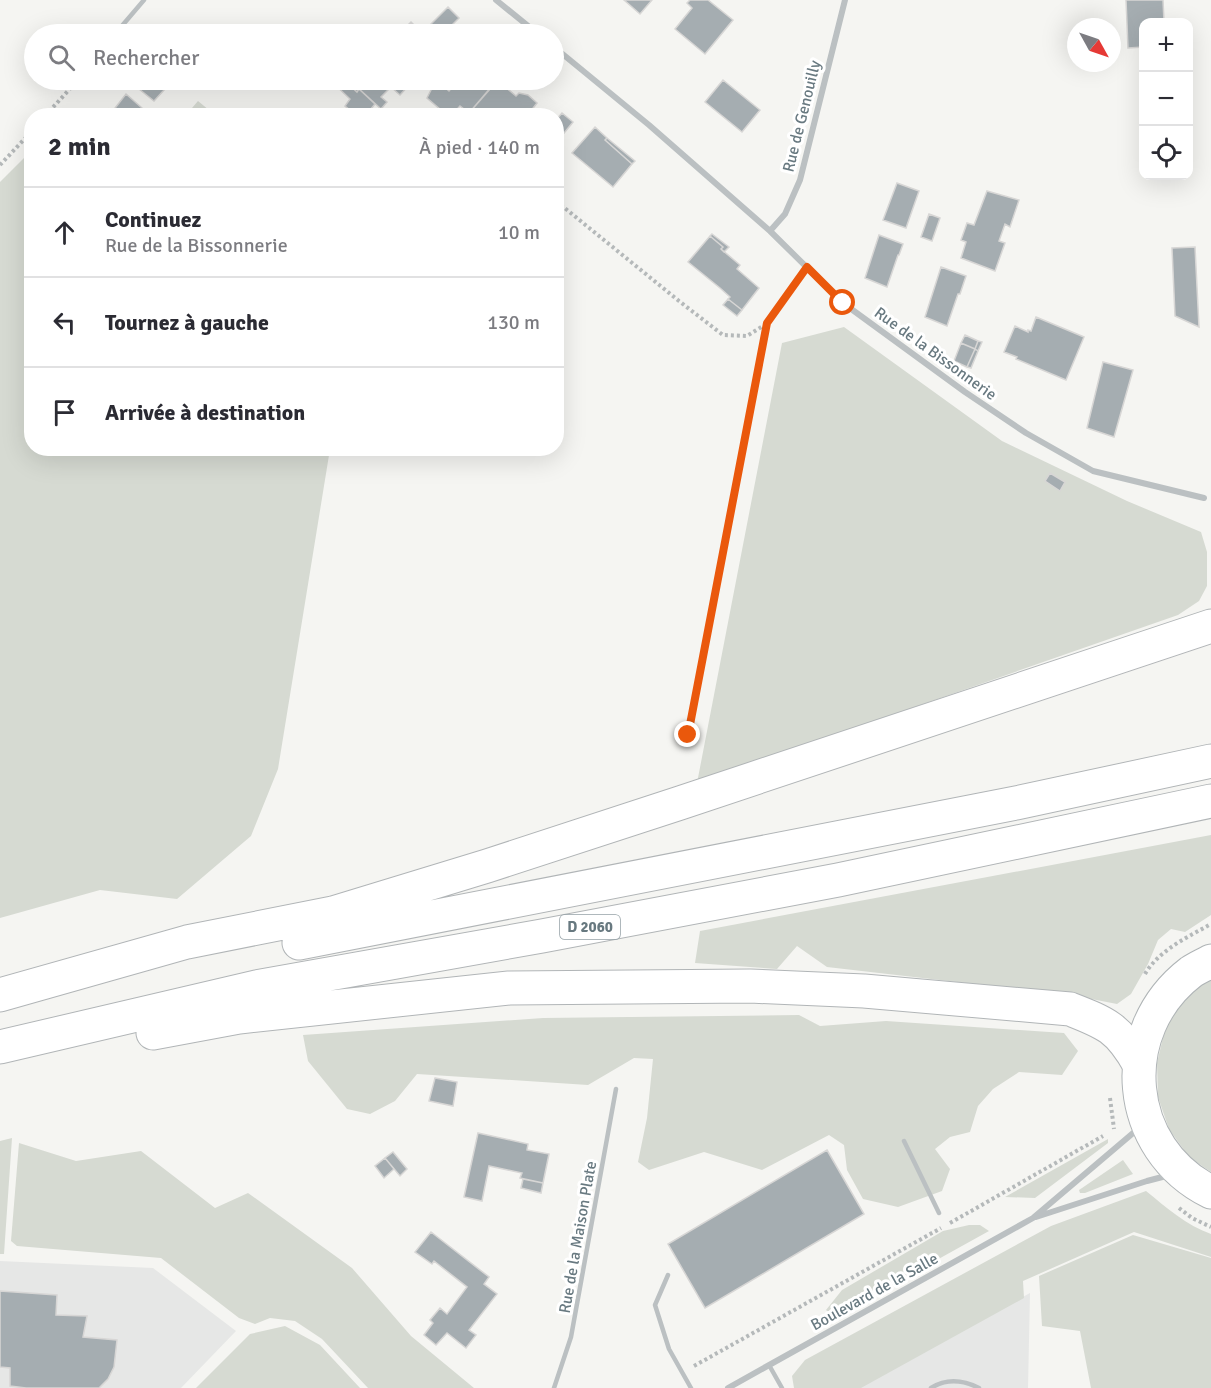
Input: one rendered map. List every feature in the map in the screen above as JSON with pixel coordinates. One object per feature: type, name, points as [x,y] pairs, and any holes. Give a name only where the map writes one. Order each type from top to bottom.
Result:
[{"type":"main road","points":[[0,995],[187,942],[333,913],[680,803],[1211,626]]},
{"type":"main road","name":"D 2060","points":[[0,1004],[120,977],[1016,803],[1196,764]]},
{"type":"main road","name":"D 2060","points":[[0,1049],[256,987],[838,880],[1196,804]]},
{"type":"main road","points":[[1211,961],[1191,972],[1165,997],[1148,1029],[1139,1064],[1139,1093],[1146,1121],[1160,1147],[1181,1173],[1211,1192]]},
{"type":"main road","points":[[0,1049],[118,1039],[239,1017],[509,988],[750,986],[864,991],[1070,1009],[1094,1018],[1115,1031],[1128,1045],[1139,1064]]},
{"type":"street","points":[[496,0],[526,24]]},
{"type":"street","name":"Rue de Genouilly","points":[[770,231],[785,214],[800,180],[844,0]]},
{"type":"street","name":"Rue de la Bissonnerie","points":[[564,55],[649,125],[770,231],[843,303],[965,392],[1026,434],[1093,471],[1204,498]]},
{"type":"street","name":"Boulevard de la Salle","points":[[1033,1218],[1146,1121]]},
{"type":"street","name":"Boulevard de la Salle","points":[[728,1388],[1033,1218],[1147,1181],[1181,1173]]},
{"type":"lane","points":[[124,24],[144,0]]},
{"type":"lane","name":"Rue de la Maison Plate","points":[[554,1388],[571,1337],[616,1089]]},
{"type":"lane","points":[[904,1141],[939,1213]]},
{"type":"lane","points":[[668,1275],[655,1305],[669,1349],[691,1388]]},
{"type":"lane","points":[[769,1365],[782,1388]]},
{"type":"lane","points":[[931,1388],[951,1380],[979,1388]]},
{"type":"path","points":[[52,108],[69,90]]},
{"type":"path","points":[[0,165],[24,140]]},
{"type":"path","points":[[564,208],[723,334],[747,336],[767,323],[807,267]]},
{"type":"path","points":[[688,735],[767,323]]},
{"type":"path","points":[[682,1373],[1104,1136]]},
{"type":"shaded area","points":[[198,101],[206,108],[192,108]]},
{"type":"shaded area","points":[[24,158],[24,456],[329,456],[278,769],[251,836],[177,899],[100,890],[0,918],[0,182]]},
{"type":"shaded area","points":[[844,327],[1002,441],[1127,501],[1201,532],[1207,552],[1207,586],[1199,601],[1178,615],[697,783],[782,343]]},
{"type":"shaded area","points":[[1211,835],[1211,915],[1185,932],[1171,929],[1158,940],[1131,994],[1117,1004],[1071,995],[827,967],[797,946],[777,969],[695,963],[700,931]]},
{"type":"shaded area","points":[[1211,977],[1211,1172],[1189,1157],[1169,1129],[1158,1097],[1157,1063],[1165,1029],[1184,1000]]},
{"type":"shaded area","points":[[799,1015],[820,1026],[886,1021],[1064,1033],[1078,1051],[1062,1075],[1019,1072],[993,1089],[978,1106],[970,1132],[950,1137],[935,1149],[950,1169],[942,1191],[898,1207],[863,1199],[847,1170],[844,1145],[829,1135],[762,1170],[704,1152],[649,1170],[638,1162],[647,1118],[653,1059],[634,1058],[588,1085],[417,1074],[395,1101],[370,1114],[347,1109],[308,1061],[303,1035],[543,1018]]},
{"type":"shaded area","points":[[12,1138],[4,1254],[0,1254],[0,1141]]},
{"type":"shaded area","points":[[1108,1139],[1108,1143],[1035,1198],[1005,1197]]},
{"type":"shaded area","points":[[19,1143],[76,1161],[141,1151],[215,1208],[248,1193],[352,1268],[411,1336],[474,1388],[368,1388],[322,1339],[295,1321],[270,1318],[255,1324],[239,1318],[161,1258],[17,1246],[11,1241]]},
{"type":"shaded area","points":[[1123,1160],[1133,1174],[1080,1193],[1079,1190]]},
{"type":"shaded area","points":[[1146,1191],[1185,1221],[1211,1234],[1211,1257],[1134,1232],[1023,1281],[1024,1298],[861,1388],[794,1388],[792,1376],[805,1360],[1051,1226]]},
{"type":"shaded area","points":[[980,1225],[989,1231],[834,1317],[826,1310],[842,1290],[943,1231]]},
{"type":"shaded area","points":[[1133,1235],[1211,1258],[1211,1388],[1091,1388],[1080,1331],[1042,1326],[1039,1276]]},
{"type":"shaded area","points":[[0,1261],[153,1268],[236,1331],[181,1388],[0,1388]]},
{"type":"shaded area","points":[[1030,1293],[1028,1388],[858,1388]]},
{"type":"shaded area","points":[[285,1326],[320,1345],[360,1388],[196,1388],[250,1334]]},
{"type":"building","points":[[624,0],[652,0],[640,14]]},
{"type":"building","points":[[690,0],[708,0],[733,20],[705,54],[675,29],[692,8],[687,3]]},
{"type":"building","points":[[1126,0],[1163,0],[1164,18],[1139,18],[1139,47],[1128,48]]},
{"type":"building","points":[[448,7],[459,18],[453,24],[431,24]]},
{"type":"building","points":[[723,80],[760,110],[742,132],[705,102]]},
{"type":"building","points":[[140,90],[164,90],[154,101]]},
{"type":"building","points":[[341,90],[357,92],[360,90],[375,104],[372,108],[347,108],[345,106],[350,99]]},
{"type":"building","points":[[360,90],[388,90],[381,97],[387,102],[380,108]]},
{"type":"building","points":[[394,90],[405,90],[400,95]]},
{"type":"building","points":[[431,90],[489,90],[473,108],[460,106],[458,108],[439,108],[427,98]]},
{"type":"building","points":[[489,90],[509,90],[516,96],[519,93],[528,95],[537,103],[533,108],[473,108]]},
{"type":"building","points":[[126,94],[142,108],[115,108]]},
{"type":"building","points":[[564,115],[573,122],[564,133]]},
{"type":"building","points":[[595,127],[607,138],[605,140],[632,164],[613,187],[572,153]]},
{"type":"building","points":[[607,138],[635,161],[632,164],[605,140]]},
{"type":"building","points":[[897,183],[919,191],[906,228],[883,220]]},
{"type":"building","points":[[987,191],[1019,200],[1010,227],[1005,224],[999,241],[1005,243],[995,271],[961,258],[966,242],[961,240],[967,223],[974,225]]},
{"type":"building","points":[[929,214],[940,218],[932,241],[921,237]]},
{"type":"building","points":[[712,234],[729,247],[724,252],[721,249],[723,247],[710,236]]},
{"type":"building","points":[[879,235],[903,244],[887,287],[865,278]]},
{"type":"building","points":[[710,236],[740,265],[737,269],[759,288],[742,310],[728,299],[730,297],[720,288],[688,262]]},
{"type":"building","points":[[1195,247],[1199,327],[1175,316],[1172,248]]},
{"type":"building","points":[[941,267],[966,276],[947,326],[925,317]]},
{"type":"building","points":[[728,299],[742,310],[737,316],[723,305]]},
{"type":"building","points":[[1036,317],[1084,337],[1066,380],[1004,352],[1015,326],[1028,332],[1028,330],[1031,331]]},
{"type":"building","points":[[965,335],[978,341],[975,349],[961,343]]},
{"type":"building","points":[[978,341],[982,342],[978,351],[975,349]]},
{"type":"building","points":[[961,343],[975,349],[967,367],[954,361]]},
{"type":"building","points":[[975,349],[978,351],[971,368],[967,367]]},
{"type":"building","points":[[1103,362],[1133,370],[1114,437],[1087,428]]},
{"type":"building","points":[[1050,473],[1065,482],[1060,491],[1045,481]]},
{"type":"building","points":[[435,1078],[457,1082],[453,1106],[429,1101]]},
{"type":"building","points":[[478,1133],[528,1144],[527,1150],[549,1154],[543,1183],[520,1178],[522,1173],[489,1166],[482,1201],[464,1197]]},
{"type":"building","points":[[827,1150],[864,1214],[705,1308],[668,1244]]},
{"type":"building","points":[[393,1152],[407,1169],[400,1176],[385,1158]]},
{"type":"building","points":[[385,1158],[394,1169],[384,1178],[375,1166]]},
{"type":"building","points":[[523,1179],[543,1183],[541,1193],[521,1188]]},
{"type":"building","points":[[431,1232],[489,1277],[484,1284],[497,1294],[469,1330],[476,1335],[466,1348],[447,1333],[436,1345],[424,1335],[433,1323],[430,1320],[440,1308],[447,1314],[467,1287],[434,1261],[432,1264],[415,1252]]},
{"type":"building","points":[[0,1291],[57,1295],[56,1315],[87,1316],[83,1337],[117,1340],[114,1367],[108,1379],[99,1388],[10,1386],[10,1368],[0,1367]]},
{"type":"route","points":[[688,735],[767,323],[807,267],[843,303]]}]
